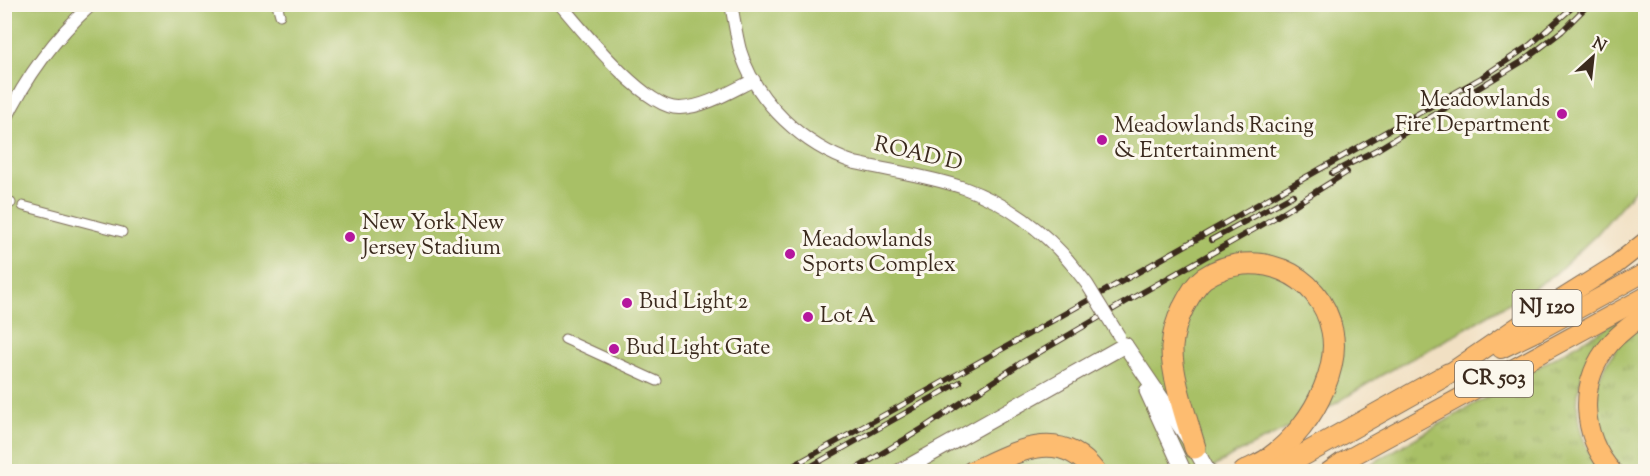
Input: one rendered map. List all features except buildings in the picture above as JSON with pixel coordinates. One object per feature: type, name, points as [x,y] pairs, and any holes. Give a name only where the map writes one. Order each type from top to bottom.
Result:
[{"type":"highway","points":[[1185,460],[1172,348],[1175,326],[1191,293],[1203,279],[1219,271],[1240,265],[1260,264],[1289,273],[1313,291],[1324,307],[1333,333],[1332,361],[1321,396],[1294,436],[1267,459],[1244,471]]},
{"type":"highway","name":"NJ 120","points":[[1273,471],[1448,374]]},
{"type":"highway","points":[[972,471],[1025,448],[1041,446],[1067,450],[1095,471]]},
{"type":"main road","name":"NJ 120","points":[[1448,374],[1518,326],[1595,279],[1646,241]]},
{"type":"main road","name":"CR 503","points":[[1448,374],[1536,332],[1646,272]]},
{"type":"main road","name":"CR 503","points":[[1328,471],[1646,296]]},
{"type":"main road","points":[[1613,471],[1602,458],[1594,442],[1587,412],[1592,372],[1602,354],[1616,337],[1646,314]]},
{"type":"street","points":[[4,123],[22,89],[47,51],[92,4]]},
{"type":"street","points":[[278,4],[280,15]]},
{"type":"street","points":[[560,4],[615,67],[643,92],[671,108],[683,108],[713,99],[754,80]]},
{"type":"street","name":"ROAD D","points":[[731,4],[740,51],[754,80],[787,122],[815,144],[855,163],[948,183],[994,201],[1033,227],[1057,247],[1087,284],[1122,341],[1185,460],[1208,471]]},
{"type":"street","points":[[23,206],[122,232]]},
{"type":"street","points":[[565,339],[657,381]]},
{"type":"street","points":[[899,471],[1122,341]]},
{"type":"green space","name":"Meadowlands Sports Complex","points":[[4,5],[1645,5],[1645,178],[1597,234],[1555,274],[1325,410],[1233,455],[1208,471],[5,471]]},
{"type":"green space","points":[[1623,318],[1624,321],[1590,359],[1579,387],[1577,402],[1581,431],[1601,471],[1357,472]]},
{"type":"green space","points":[[1645,322],[1645,471],[1625,471],[1618,466],[1604,447],[1594,414],[1598,379],[1619,343]]},
{"type":"railway","points":[[782,472],[1481,78],[1530,45],[1576,4]]},
{"type":"railway","points":[[1332,173],[1378,149],[1523,61],[1562,31],[1589,4]]},
{"type":"railway","points":[[851,472],[922,429],[1021,363],[1274,218],[1347,172]]},
{"type":"railway","points":[[1211,240],[1293,195]]},
{"type":"railway","points":[[801,472],[960,382]]},
{"type":"place","name":"Meadowlands Fire Department","points":[[1562,114]]},
{"type":"place","name":"Meadowlands Racing & Entertainment","points":[[1102,140]]},
{"type":"place","name":"New York New Jersey Stadium","points":[[350,237]]},
{"type":"place","name":"Meadowlands Sports Complex","points":[[790,254]]},
{"type":"place","name":"Bud Light 2","points":[[627,303]]},
{"type":"place","name":"Lot A","points":[[808,317]]},
{"type":"place","name":"Bud Light Gate","points":[[614,349]]}]
